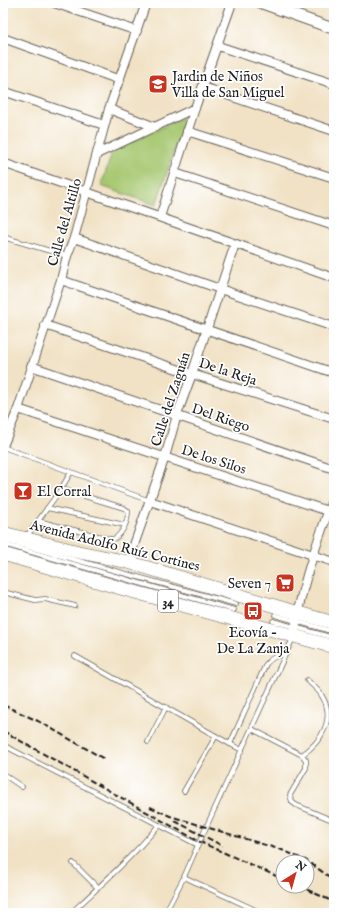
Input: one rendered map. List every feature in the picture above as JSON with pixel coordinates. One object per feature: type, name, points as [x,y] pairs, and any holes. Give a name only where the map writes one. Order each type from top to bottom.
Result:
[{"type":"main road","name":"Avenida Adolfo Ruíz Cortines","points":[[3,533],[79,552],[128,562],[296,624],[334,647]]},
{"type":"main road","name":"Avenida Adolfo Ruíz Cortines","points":[[3,554],[116,587],[296,624],[334,623]]},
{"type":"street","points":[[54,3],[137,31]]},
{"type":"street","name":"Calle del Altillo","points":[[3,444],[18,409],[31,366],[61,280],[87,192],[104,125],[146,3]]},
{"type":"street","points":[[160,217],[187,131],[232,3]]},
{"type":"street","points":[[261,3],[334,28]]},
{"type":"street","points":[[3,38],[120,80]]},
{"type":"street","points":[[218,46],[334,84]]},
{"type":"street","points":[[203,86],[334,131]]},
{"type":"street","points":[[3,91],[104,125]]},
{"type":"street","points":[[97,154],[195,108]]},
{"type":"street","points":[[109,109],[154,126]]},
{"type":"street","points":[[187,131],[334,178]]},
{"type":"street","points":[[3,163],[334,278]]},
{"type":"street","points":[[175,173],[334,226]]},
{"type":"street","points":[[74,238],[334,327]]},
{"type":"street","name":"Calle del Zaguán","points":[[128,562],[165,457],[177,415],[235,244]]},
{"type":"street","points":[[61,280],[334,373]]},
{"type":"street","name":"De la Reja","points":[[45,325],[334,419]]},
{"type":"street","name":"Del Riego","points":[[31,366],[334,469]]},
{"type":"street","name":"De los Silos","points":[[18,409],[331,512]]},
{"type":"street","points":[[296,624],[301,594],[313,555],[331,512],[334,495]]},
{"type":"street","points":[[150,501],[334,562]]},
{"type":"lane","points":[[3,237],[68,256]]},
{"type":"lane","points":[[3,444],[71,472],[150,501]]},
{"type":"lane","points":[[24,539],[61,489],[71,472]]},
{"type":"lane","points":[[38,521],[114,539],[120,535],[126,525],[128,511],[124,508],[61,489]]},
{"type":"lane","points":[[47,508],[126,525]]},
{"type":"lane","points":[[3,540],[236,604]]},
{"type":"lane","points":[[3,544],[234,610]]},
{"type":"lane","points":[[3,592],[35,600],[45,598],[75,606]]},
{"type":"lane","points":[[275,615],[334,638]]},
{"type":"lane","points":[[273,621],[334,632]]},
{"type":"lane","points":[[165,913],[184,877],[287,653],[296,624]]},
{"type":"lane","points":[[230,744],[266,664],[276,656],[287,653]]},
{"type":"lane","points":[[75,656],[242,750]]},
{"type":"lane","points":[[302,755],[310,750],[317,742],[327,724],[327,707],[322,696],[307,680]]},
{"type":"lane","points":[[148,742],[166,707]]},
{"type":"lane","points":[[252,728],[302,755],[306,760],[306,768],[290,796],[292,802],[334,822]]},
{"type":"lane","points":[[184,791],[216,736]]},
{"type":"lane","points":[[4,747],[198,845]]},
{"type":"lane","points":[[3,774],[22,786]]},
{"type":"lane","points":[[71,913],[144,843],[159,825]]},
{"type":"lane","points":[[73,863],[98,888]]},
{"type":"lane","points":[[184,877],[262,913]]},
{"type":"green space","points":[[186,116],[156,205],[101,186],[113,150]]},
{"type":"railway","points":[[3,705],[38,721],[106,760]]},
{"type":"railway","points":[[3,731],[200,842],[275,875]]},
{"type":"railway","points":[[150,807],[170,816],[282,850],[307,861],[334,880]]},
{"type":"railway","points":[[175,821],[223,846]]},
{"type":"railway","points":[[315,893],[334,902]]},
{"type":"place","name":"Jardin de Niños Villa de San Miguel","points":[[158,84]]},
{"type":"place","name":"El Corral","points":[[23,491]]},
{"type":"place","name":"Seven 7","points":[[285,583]]},
{"type":"place","name":"Ecovía - De La Zanja","points":[[253,611]]}]
